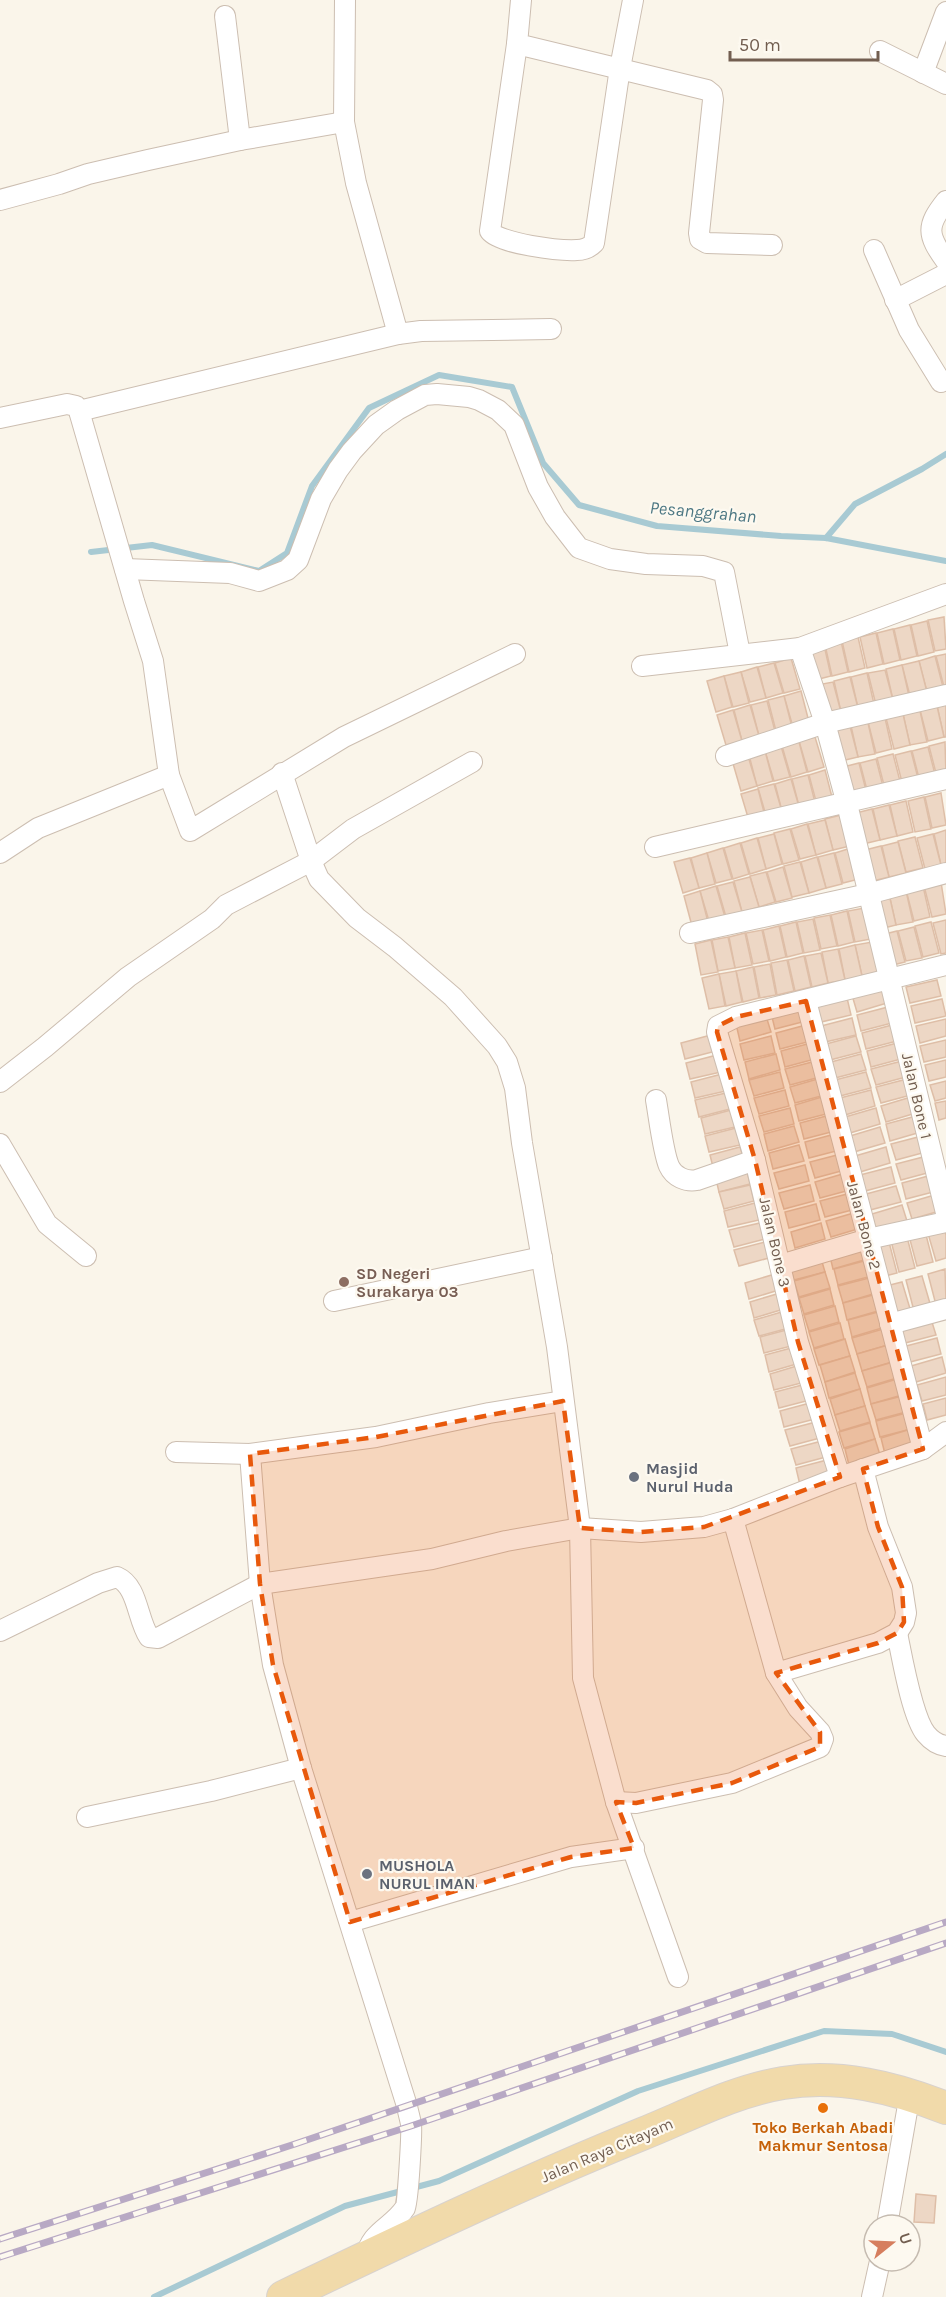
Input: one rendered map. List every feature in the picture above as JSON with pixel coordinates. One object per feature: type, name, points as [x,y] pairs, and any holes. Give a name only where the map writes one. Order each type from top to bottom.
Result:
[{"type":"main road","name":"Jalan Raya Citayam","points":[[284,2297],[580,2159],[732,2098],[782,2083],[846,2080],[910,2094],[946,2108]]},
{"type":"street","points":[[345,0],[344,122],[356,183],[398,334]]},
{"type":"street","points":[[521,0],[517,44],[490,231],[494,236],[518,244],[578,250],[590,247],[594,243],[620,68],[633,0]]},
{"type":"street","points":[[924,73],[946,12]]},
{"type":"street","points":[[225,16],[240,140]]},
{"type":"street","points":[[517,44],[707,90],[712,94],[713,100],[700,239],[707,243],[772,245]]},
{"type":"street","points":[[880,51],[946,84]]},
{"type":"street","points":[[0,200],[88,174],[240,140],[344,122]]},
{"type":"street","points":[[946,201],[933,217],[931,230],[939,251],[946,261]]},
{"type":"street","points":[[874,250],[909,330],[941,382]]},
{"type":"street","points":[[895,300],[946,274]]},
{"type":"street","points":[[79,411],[398,334],[421,331],[551,329]]},
{"type":"street","points":[[125,569],[230,573],[259,581],[287,570],[298,560],[321,499],[338,470],[376,425],[407,403],[425,395],[469,397],[498,410],[514,425],[538,487],[555,517],[579,548],[610,559],[646,564],[703,566],[724,572],[740,654]]},
{"type":"street","points":[[0,418],[67,404],[76,406],[79,411],[153,661],[169,775],[190,831],[344,737],[515,654]]},
{"type":"street","points":[[642,666],[800,648],[946,594]]},
{"type":"street","name":"Jalan Bone 1","points":[[800,648],[825,723],[890,979],[938,1150],[946,1212]]},
{"type":"street","points":[[726,756],[825,723],[946,695]]},
{"type":"street","points":[[0,1082],[128,977],[212,919],[226,905],[311,861],[353,829],[472,762]]},
{"type":"street","points":[[282,773],[319,879],[331,894],[357,918],[453,997],[497,1046],[507,1062],[515,1088],[522,1143],[557,1347],[580,1528],[583,1678],[616,1802],[678,1977]]},
{"type":"street","points":[[0,853],[38,828],[169,775]]},
{"type":"street","points":[[655,847],[847,804],[946,779]]},
{"type":"street","points":[[690,933],[868,894],[946,873]]},
{"type":"street","points":[[806,1001],[946,965]]},
{"type":"street","name":"Jalan Bone 3","points":[[806,1001],[736,1017],[718,1026],[717,1032],[756,1160],[798,1342],[840,1477]]},
{"type":"street","name":"Jalan Bone 2","points":[[806,1001],[923,1449]]},
{"type":"street","points":[[656,1100],[669,1167],[678,1177],[690,1181],[697,1180],[756,1160]]},
{"type":"street","points":[[0,1144],[47,1224],[86,1257]]},
{"type":"street","points":[[780,1265],[868,1239],[946,1222]]},
{"type":"street","points":[[334,1301],[542,1257]]},
{"type":"street","points":[[890,1324],[946,1309]]},
{"type":"street","points":[[176,1452],[250,1454],[376,1437],[489,1413],[563,1401]]},
{"type":"street","points":[[0,1631],[98,1583],[117,1577],[125,1580],[149,1637],[158,1638],[260,1584],[432,1559],[506,1541],[580,1528],[641,1532],[704,1527],[733,1519],[840,1477],[923,1449],[946,1432]]},
{"type":"street","points":[[250,1454],[260,1584],[273,1665],[301,1768],[411,2126],[407,2206],[396,2219],[373,2238],[367,2248],[366,2258]]},
{"type":"street","points":[[776,1673],[878,1643],[897,1633],[904,1622],[902,1587],[878,1527],[863,1469]]},
{"type":"street","points":[[616,1802],[636,1803],[732,1784],[820,1747],[823,1739],[820,1732],[798,1708],[776,1673],[733,1519]]},
{"type":"street","points":[[897,1633],[917,1716],[925,1733],[939,1745],[946,1746]]},
{"type":"street","points":[[87,1817],[211,1791],[301,1768]]},
{"type":"street","points":[[350,1922],[571,1857],[634,1848]]},
{"type":"street","points":[[889,2213],[910,2094]]},
{"type":"street","points":[[872,2297],[877,2273]]},
{"type":"highlighted area","points":[[806,1001],[923,1449],[863,1469],[878,1527],[902,1587],[904,1622],[897,1633],[878,1643],[776,1673],[820,1732],[820,1747],[732,1783],[636,1803],[616,1802],[634,1848],[571,1857],[350,1922],[273,1665],[260,1584],[250,1454],[376,1437],[563,1401],[580,1528],[641,1532],[704,1527],[840,1477],[798,1342],[755,1160],[717,1032],[718,1026],[736,1017]]},
{"type":"building","points":[[944,617],[946,649],[935,651],[928,620]]},
{"type":"building","points":[[927,621],[934,652],[918,656],[911,625]]},
{"type":"building","points":[[910,625],[917,656],[901,660],[894,629]]},
{"type":"building","points":[[893,629],[900,660],[884,664],[877,633]]},
{"type":"building","points":[[876,633],[883,664],[867,668],[860,637]]},
{"type":"building","points":[[858,637],[865,668],[849,672],[842,641]]},
{"type":"building","points":[[841,641],[848,672],[832,676],[825,645]]},
{"type":"building","points":[[824,645],[831,676],[815,680],[808,649]]},
{"type":"building","points":[[946,654],[946,687],[944,687],[936,656]]},
{"type":"building","points":[[935,656],[943,687],[927,692],[919,661]]},
{"type":"building","points":[[791,658],[800,689],[784,693],[775,663]]},
{"type":"building","points":[[919,661],[927,692],[910,696],[902,665]]},
{"type":"building","points":[[774,663],[783,693],[766,698],[758,667]]},
{"type":"building","points":[[902,665],[909,696],[893,700],[886,669]]},
{"type":"building","points":[[757,667],[766,698],[750,702],[741,672]]},
{"type":"building","points":[[885,670],[893,700],[876,705],[868,673]]},
{"type":"building","points":[[741,672],[749,703],[733,707],[724,676]]},
{"type":"building","points":[[867,673],[874,704],[858,708],[851,677]]},
{"type":"building","points":[[724,676],[732,707],[716,712],[707,681]]},
{"type":"building","points":[[850,677],[858,708],[841,712],[834,681]]},
{"type":"building","points":[[833,682],[841,712],[825,717],[817,685]]},
{"type":"building","points":[[801,691],[809,722],[793,727],[784,696]]},
{"type":"building","points":[[784,696],[792,727],[776,731],[768,700]]},
{"type":"building","points":[[767,701],[775,731],[759,736],[751,705]]},
{"type":"building","points":[[946,704],[946,737],[944,737],[937,706]]},
{"type":"building","points":[[750,705],[759,736],[742,741],[734,710]]},
{"type":"building","points":[[937,706],[944,737],[928,741],[920,710]]},
{"type":"building","points":[[733,710],[742,741],[726,745],[717,715]]},
{"type":"building","points":[[920,711],[927,742],[910,745],[903,714]]},
{"type":"building","points":[[903,714],[910,745],[894,749],[886,718]]},
{"type":"building","points":[[885,718],[892,749],[876,753],[868,722]]},
{"type":"building","points":[[868,723],[875,754],[858,757],[851,726]]},
{"type":"building","points":[[850,726],[858,757],[841,761],[834,730]]},
{"type":"building","points":[[815,737],[824,767],[808,772],[799,741]]},
{"type":"building","points":[[799,742],[807,772],[791,777],[782,746]]},
{"type":"building","points":[[945,742],[946,775],[937,777],[929,746]]},
{"type":"building","points":[[781,746],[790,777],[774,781],[765,751]]},
{"type":"building","points":[[928,747],[936,778],[920,782],[912,751]]},
{"type":"building","points":[[765,751],[773,781],[757,786],[749,755]]},
{"type":"building","points":[[911,751],[919,782],[903,786],[895,755]]},
{"type":"building","points":[[893,754],[901,785],[885,789],[877,758]]},
{"type":"building","points":[[748,756],[757,786],[741,791],[732,760]]},
{"type":"building","points":[[876,759],[884,790],[868,794],[860,763]]},
{"type":"building","points":[[859,763],[867,794],[851,798],[843,767]]},
{"type":"building","points":[[825,770],[833,801],[817,805],[809,775]]},
{"type":"building","points":[[808,775],[816,806],[800,810],[792,779]]},
{"type":"building","points":[[791,779],[800,810],[783,815],[775,784]]},
{"type":"building","points":[[774,784],[783,815],[767,819],[758,788]]},
{"type":"building","points":[[758,789],[766,820],[750,824],[741,794]]},
{"type":"building","points":[[941,793],[946,825],[932,828],[925,797]]},
{"type":"building","points":[[924,797],[931,829],[915,832],[908,801]]},
{"type":"building","points":[[906,801],[913,832],[897,836],[890,805]]},
{"type":"building","points":[[889,805],[897,836],[880,840],[873,809]]},
{"type":"building","points":[[872,809],[880,840],[863,844],[856,813]]},
{"type":"building","points":[[841,815],[850,846],[833,850],[825,819]]},
{"type":"building","points":[[825,820],[833,850],[816,855],[808,824]]},
{"type":"building","points":[[807,824],[816,855],[800,859],[791,829]]},
{"type":"building","points":[[790,829],[799,860],[783,864],[774,833]]},
{"type":"building","points":[[946,830],[946,863],[941,865],[934,834]]},
{"type":"building","points":[[774,834],[782,864],[766,869],[758,838]]},
{"type":"building","points":[[933,834],[941,865],[925,869],[917,838]]},
{"type":"building","points":[[915,837],[923,868],[906,872],[898,841]]},
{"type":"building","points":[[757,838],[766,869],[750,874],[741,843]]},
{"type":"building","points":[[898,842],[906,873],[889,877],[882,846]]},
{"type":"building","points":[[740,843],[749,874],[733,879],[724,848]]},
{"type":"building","points":[[881,846],[889,877],[873,881],[865,850]]},
{"type":"building","points":[[723,848],[732,879],[716,883],[707,853]]},
{"type":"building","points":[[851,848],[859,879],[843,883],[835,853]]},
{"type":"building","points":[[707,853],[715,884],[699,888],[691,858]]},
{"type":"building","points":[[834,853],[842,884],[826,888],[818,857]]},
{"type":"building","points":[[817,857],[826,888],[809,893],[801,862]]},
{"type":"building","points":[[690,858],[699,888],[683,893],[674,862]]},
{"type":"building","points":[[800,862],[809,893],[792,897],[784,866]]},
{"type":"building","points":[[783,867],[792,898],[776,902],[767,872]]},
{"type":"building","points":[[766,872],[775,902],[759,907],[750,876]]},
{"type":"building","points":[[750,877],[759,907],[742,912],[734,881]]},
{"type":"building","points":[[733,882],[742,912],[726,917],[717,886]]},
{"type":"building","points":[[941,882],[946,914],[932,917],[924,886]]},
{"type":"building","points":[[716,886],[725,917],[709,921],[700,891]]},
{"type":"building","points":[[923,886],[930,917],[914,921],[906,890]]},
{"type":"building","points":[[700,891],[708,922],[692,926],[684,896]]},
{"type":"building","points":[[906,891],[913,922],[896,925],[889,894]]},
{"type":"building","points":[[889,894],[896,925],[880,929],[873,898]]},
{"type":"building","points":[[864,908],[871,939],[855,942],[848,911]]},
{"type":"building","points":[[847,911],[854,942],[838,946],[831,915]]},
{"type":"building","points":[[830,915],[837,946],[821,949],[814,918]]},
{"type":"building","points":[[813,919],[820,950],[804,953],[797,922]]},
{"type":"building","points":[[946,920],[946,953],[941,954],[933,923]]},
{"type":"building","points":[[796,922],[803,953],[787,957],[780,926]]},
{"type":"building","points":[[931,922],[939,953],[923,957],[915,926]]},
{"type":"building","points":[[779,926],[786,957],[770,961],[763,930]]},
{"type":"building","points":[[914,927],[922,958],[906,961],[898,931]]},
{"type":"building","points":[[762,930],[769,961],[753,964],[746,933]]},
{"type":"building","points":[[897,931],[905,962],[889,966],[881,935]]},
{"type":"building","points":[[745,933],[752,965],[735,968],[729,937]]},
{"type":"building","points":[[728,937],[735,968],[718,971],[712,940]]},
{"type":"building","points":[[711,940],[718,972],[701,975],[695,944]]},
{"type":"building","points":[[872,942],[879,973],[862,976],[855,945]]},
{"type":"building","points":[[855,945],[862,976],[845,980],[839,949]]},
{"type":"building","points":[[838,949],[845,980],[828,983],[822,952]]},
{"type":"building","points":[[821,953],[828,983],[812,987],[805,956]]},
{"type":"building","points":[[804,956],[811,987],[795,991],[788,960]]},
{"type":"building","points":[[787,960],[794,991],[777,995],[771,963]]},
{"type":"building","points":[[770,964],[776,995],[760,998],[754,967]]},
{"type":"building","points":[[753,967],[759,998],[743,1002],[736,971]]},
{"type":"building","points":[[736,971],[742,1002],[726,1006],[719,974]]},
{"type":"building","points":[[719,974],[725,1006],[709,1009],[702,978]]},
{"type":"building","points":[[937,980],[941,996],[910,1003],[906,987]]},
{"type":"building","points":[[883,987],[887,1003],[857,1012],[852,995]]},
{"type":"building","points":[[847,998],[851,1015],[821,1022],[816,1006]]},
{"type":"building","points":[[942,999],[946,1016],[915,1023],[911,1006]]},
{"type":"building","points":[[802,1005],[806,1021],[775,1029],[771,1013]]},
{"type":"building","points":[[888,1007],[892,1023],[861,1031],[857,1015]]},
{"type":"building","points":[[766,1016],[771,1032],[740,1041],[736,1024]]},
{"type":"building","points":[[852,1018],[856,1035],[825,1042],[821,1026]]},
{"type":"building","points":[[946,1019],[946,1036],[920,1043],[916,1026]]},
{"type":"building","points":[[806,1025],[811,1041],[780,1049],[776,1033]]},
{"type":"building","points":[[892,1025],[897,1041],[866,1049],[862,1033]]},
{"type":"building","points":[[711,1035],[716,1051],[685,1059],[681,1043]]},
{"type":"building","points":[[771,1036],[775,1053],[744,1060],[740,1044]]},
{"type":"building","points":[[856,1036],[861,1052],[830,1060],[826,1044]]},
{"type":"building","points":[[946,1040],[946,1057],[924,1062],[920,1046]]},
{"type":"building","points":[[811,1043],[815,1059],[785,1067],[781,1051]]},
{"type":"building","points":[[897,1043],[901,1059],[871,1067],[867,1051]]},
{"type":"building","points":[[776,1054],[780,1070],[749,1079],[745,1062]]},
{"type":"building","points":[[861,1054],[866,1070],[835,1078],[831,1062]]},
{"type":"building","points":[[717,1055],[721,1072],[690,1079],[686,1063]]},
{"type":"building","points":[[946,1060],[946,1077],[929,1081],[925,1065]]},
{"type":"building","points":[[816,1061],[820,1077],[790,1085],[785,1069]]},
{"type":"building","points":[[902,1061],[906,1077],[876,1085],[871,1069]]},
{"type":"building","points":[[780,1072],[784,1088],[754,1096],[749,1080]]},
{"type":"building","points":[[866,1072],[871,1088],[840,1096],[835,1080]]},
{"type":"building","points":[[722,1074],[726,1091],[695,1098],[691,1082]]},
{"type":"building","points":[[821,1078],[825,1095],[795,1103],[790,1087]]},
{"type":"building","points":[[907,1079],[911,1095],[881,1103],[876,1087]]},
{"type":"building","points":[[946,1081],[946,1098],[935,1101],[930,1085]]},
{"type":"building","points":[[785,1090],[789,1106],[759,1114],[754,1098]]},
{"type":"building","points":[[871,1090],[875,1106],[845,1115],[840,1098]]},
{"type":"building","points":[[726,1093],[730,1109],[699,1117],[695,1100]]},
{"type":"building","points":[[825,1096],[830,1113],[799,1121],[795,1105]]},
{"type":"building","points":[[911,1097],[916,1113],[886,1122],[881,1106]]},
{"type":"building","points":[[946,1101],[946,1118],[939,1120],[935,1103]]},
{"type":"building","points":[[790,1108],[794,1124],[764,1132],[759,1116]]},
{"type":"building","points":[[876,1108],[880,1124],[850,1133],[845,1117]]},
{"type":"building","points":[[731,1110],[735,1127],[705,1134],[701,1118]]},
{"type":"building","points":[[830,1115],[835,1131],[804,1139],[800,1123]]},
{"type":"building","points":[[916,1116],[921,1132],[890,1141],[886,1124]]},
{"type":"building","points":[[794,1126],[799,1142],[768,1151],[764,1134]]},
{"type":"building","points":[[880,1127],[885,1143],[854,1152],[850,1136]]},
{"type":"building","points":[[736,1128],[740,1145],[709,1152],[705,1136]]},
{"type":"building","points":[[835,1134],[840,1150],[809,1158],[805,1142]]},
{"type":"building","points":[[922,1136],[926,1152],[896,1160],[891,1144]]},
{"type":"building","points":[[799,1145],[804,1161],[773,1169],[769,1153]]},
{"type":"building","points":[[740,1147],[745,1163],[714,1171],[710,1155]]},
{"type":"building","points":[[886,1147],[890,1163],[860,1172],[855,1156]]},
{"type":"building","points":[[841,1154],[845,1170],[815,1178],[810,1162]]},
{"type":"building","points":[[927,1156],[931,1172],[901,1180],[896,1164]]},
{"type":"building","points":[[805,1165],[809,1181],[779,1189],[774,1173]]},
{"type":"building","points":[[746,1167],[750,1184],[719,1192],[715,1175]]},
{"type":"building","points":[[891,1167],[895,1183],[865,1191],[860,1175]]},
{"type":"building","points":[[846,1173],[850,1190],[820,1198],[815,1182]]},
{"type":"building","points":[[932,1175],[937,1191],[906,1199],[902,1183]]},
{"type":"building","points":[[750,1185],[754,1201],[724,1209],[719,1192]]},
{"type":"building","points":[[810,1185],[814,1201],[784,1209],[779,1193]]},
{"type":"building","points":[[896,1186],[901,1202],[870,1210],[866,1194]]},
{"type":"building","points":[[851,1193],[856,1209],[825,1217],[820,1201]]},
{"type":"building","points":[[938,1194],[943,1210],[912,1219],[907,1203]]},
{"type":"building","points":[[755,1203],[759,1220],[728,1227],[724,1211]]},
{"type":"building","points":[[816,1204],[820,1220],[789,1228],[785,1212]]},
{"type":"building","points":[[902,1205],[907,1221],[876,1230],[872,1214]]},
{"type":"building","points":[[857,1212],[861,1228],[831,1237],[826,1221]]},
{"type":"building","points":[[760,1223],[765,1239],[734,1247],[729,1230]]},
{"type":"building","points":[[821,1223],[825,1239],[795,1248],[791,1232]]},
{"type":"building","points":[[944,1226],[946,1258],[936,1261],[927,1230]]},
{"type":"building","points":[[925,1231],[933,1262],[917,1266],[909,1236]]},
{"type":"building","points":[[907,1237],[915,1268],[899,1272],[891,1241]]},
{"type":"building","points":[[765,1242],[769,1258],[739,1266],[734,1250]]},
{"type":"building","points":[[889,1242],[897,1273],[881,1277],[873,1246]]},
{"type":"building","points":[[859,1244],[864,1260],[833,1269],[829,1252]]},
{"type":"building","points":[[820,1255],[825,1272],[794,1280],[789,1264]]},
{"type":"building","points":[[864,1261],[868,1277],[838,1285],[834,1269]]},
{"type":"building","points":[[945,1269],[946,1302],[936,1305],[928,1274]]},
{"type":"building","points":[[825,1272],[830,1288],[799,1297],[794,1281]]},
{"type":"building","points":[[775,1274],[779,1290],[749,1299],[745,1283]]},
{"type":"building","points":[[922,1276],[931,1307],[914,1311],[906,1280]]},
{"type":"building","points":[[869,1278],[873,1294],[843,1303],[838,1286]]},
{"type":"building","points":[[902,1282],[911,1312],[895,1317],[886,1286]]},
{"type":"building","points":[[830,1289],[834,1305],[804,1314],[799,1298]]},
{"type":"building","points":[[780,1293],[784,1309],[754,1318],[750,1302]]},
{"type":"building","points":[[873,1295],[878,1311],[847,1320],[843,1303]]},
{"type":"building","points":[[835,1306],[839,1322],[809,1331],[804,1315]]},
{"type":"building","points":[[785,1311],[789,1328],[759,1336],[754,1320]]},
{"type":"building","points":[[878,1312],[882,1328],[852,1337],[848,1320]]},
{"type":"building","points":[[931,1319],[936,1335],[905,1343],[901,1327]]},
{"type":"building","points":[[840,1323],[844,1339],[814,1348],[809,1332]]},
{"type":"building","points":[[790,1329],[795,1345],[764,1353],[760,1337]]},
{"type":"building","points":[[883,1329],[888,1345],[857,1354],[852,1338]]},
{"type":"building","points":[[937,1338],[941,1354],[910,1362],[906,1346]]},
{"type":"building","points":[[845,1339],[850,1356],[819,1365],[814,1349]]},
{"type":"building","points":[[888,1345],[892,1362],[862,1371],[857,1354]]},
{"type":"building","points":[[795,1347],[800,1363],[769,1372],[765,1355]]},
{"type":"building","points":[[850,1356],[855,1372],[825,1382],[820,1365]]},
{"type":"building","points":[[942,1357],[946,1373],[916,1382],[911,1366]]},
{"type":"building","points":[[893,1362],[897,1378],[867,1387],[862,1371]]},
{"type":"building","points":[[800,1365],[805,1382],[774,1390],[770,1374]]},
{"type":"building","points":[[855,1373],[860,1389],[829,1398],[825,1382]]},
{"type":"building","points":[[946,1377],[946,1395],[922,1401],[917,1385]]},
{"type":"building","points":[[897,1379],[902,1395],[871,1404],[867,1388]]},
{"type":"building","points":[[806,1384],[810,1400],[779,1408],[775,1392]]},
{"type":"building","points":[[860,1389],[865,1406],[835,1415],[830,1399]]},
{"type":"building","points":[[902,1396],[906,1412],[876,1420],[871,1404]]},
{"type":"building","points":[[946,1398],[946,1415],[927,1420],[923,1404]]},
{"type":"building","points":[[810,1403],[815,1419],[784,1427],[780,1411]]},
{"type":"building","points":[[865,1406],[870,1422],[840,1431],[835,1415]]},
{"type":"building","points":[[906,1413],[911,1429],[880,1437],[876,1421]]},
{"type":"building","points":[[816,1422],[820,1438],[790,1446],[785,1430]]},
{"type":"building","points":[[870,1423],[875,1439],[844,1448],[839,1432]]},
{"type":"building","points":[[911,1429],[916,1445],[885,1454],[881,1438]]},
{"type":"building","points":[[875,1439],[880,1455],[849,1465],[845,1449]]},
{"type":"building","points":[[822,1441],[826,1457],[796,1465],[791,1449]]},
{"type":"building","points":[[827,1460],[831,1476],[800,1485],[796,1468]]},
{"type":"building","points":[[916,2194],[936,2196],[934,2223],[922,2222],[922,2213],[915,2213]]},
{"type":"waterway","name":"Pesanggrahan","points":[[91,552],[152,545],[259,571],[287,553],[312,486],[369,408],[439,375],[512,387],[543,463],[579,505],[657,526],[826,538],[946,561]]},
{"type":"waterway","points":[[826,538],[855,504],[946,454]]},
{"type":"waterway","points":[[154,2297],[345,2206],[439,2181],[638,2091],[824,2031],[892,2034],[946,2052]]},
{"type":"railway","points":[[0,2239],[295,2144],[946,1922]]},
{"type":"railway","points":[[0,2257],[411,2126],[946,1943]]},
{"type":"place","name":"SD Negeri Surakarya 03","points":[[344,1282]]},
{"type":"place","name":"Masjid Nurul Huda","points":[[634,1477]]},
{"type":"place","name":"MUSHOLA NURUL IMAN","points":[[367,1874]]},
{"type":"place","name":"Toko Berkah Abadi Makmur Sentosa","points":[[823,2108]]}]
